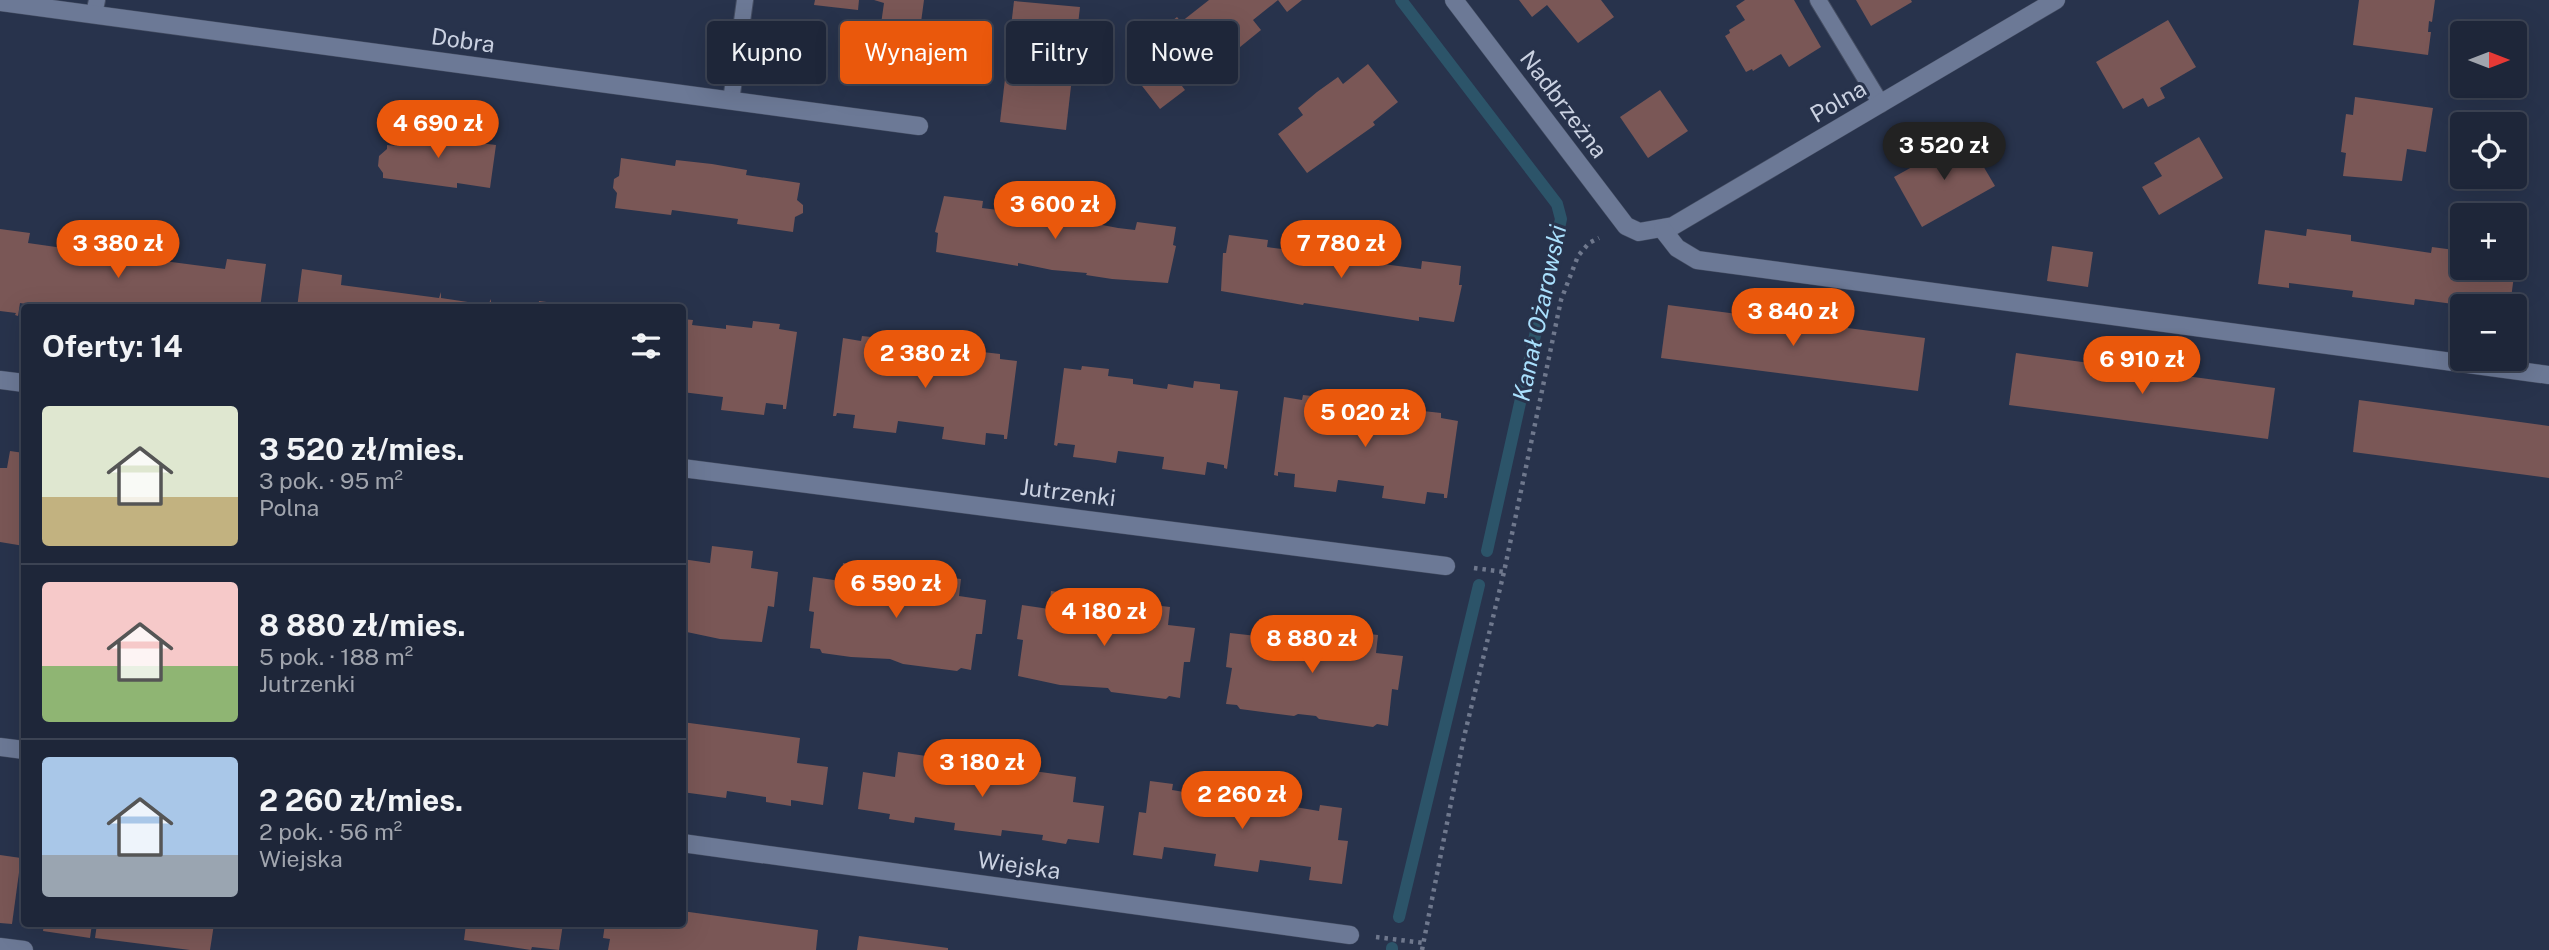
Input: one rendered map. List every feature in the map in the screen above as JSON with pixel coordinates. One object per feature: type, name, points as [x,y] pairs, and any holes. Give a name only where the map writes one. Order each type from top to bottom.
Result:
[{"type":"street","name":"Nadbrzeżna","points":[[1454,0],[1632,229]]},
{"type":"street","name":"Polna","points":[[1632,229],[1663,230],[2056,0]]},
{"type":"street","name":"Dobra","points":[[0,2],[95,7],[919,126]]},
{"type":"street","points":[[1663,230],[1677,248],[1697,260],[2549,375]]},
{"type":"street","points":[[0,380],[21,383]]},
{"type":"street","name":"Jutrzenki","points":[[686,469],[1447,566]]},
{"type":"street","points":[[0,747],[21,750]]},
{"type":"street","name":"Wiejska","points":[[686,844],[1350,935]]},
{"type":"street","points":[[0,947],[24,950]]},
{"type":"lane","points":[[731,100],[745,0]]},
{"type":"lane","points":[[1818,0],[1881,104]]},
{"type":"path","points":[[1422,950],[1464,737],[1504,572],[1561,300],[1578,256],[1589,243],[1632,229]]},
{"type":"path","points":[[1350,935],[1424,943]]},
{"type":"building","points":[[815,0],[859,0],[858,10],[814,5]]},
{"type":"building","points":[[874,0],[924,0],[921,21],[881,21],[884,3]]},
{"type":"building","points":[[1209,0],[1278,0],[1253,20],[1261,30],[1238,49],[1238,21],[1182,21]]},
{"type":"building","points":[[1278,0],[1302,0],[1287,12]]},
{"type":"building","points":[[1519,0],[1601,0],[1614,17],[1578,43],[1547,5],[1532,17]]},
{"type":"building","points":[[1745,0],[1794,0],[1821,47],[1789,67],[1781,54],[1753,71],[1752,69],[1746,72],[1725,36],[1730,33],[1729,30],[1745,20],[1736,6]]},
{"type":"building","points":[[1856,0],[1911,0],[1912,2],[1871,26]]},
{"type":"building","points":[[2359,0],[2435,0],[2432,22],[2429,21],[2428,32],[2431,32],[2428,55],[2353,45]]},
{"type":"building","points":[[1014,1],[1080,7],[1078,21],[1012,21]]},
{"type":"building","points":[[2168,20],[2196,67],[2160,88],[2165,98],[2148,107],[2143,98],[2123,109],[2096,62]]},
{"type":"building","points":[[1368,64],[1398,102],[1373,122],[1375,125],[1307,173],[1278,134],[1303,115],[1298,108],[1317,92],[1338,77],[1343,84]]},
{"type":"building","points":[[1006,70],[1006,84],[1071,84],[1066,130],[1000,122]]},
{"type":"building","points":[[1141,84],[1180,84],[1185,90],[1160,109]]},
{"type":"building","points":[[1660,90],[1688,131],[1648,158],[1620,117]]},
{"type":"building","points":[[2355,97],[2433,108],[2426,152],[2407,149],[2402,181],[2343,176],[2346,153],[2341,152],[2346,114],[2353,115]]},
{"type":"building","points":[[399,128],[464,137],[463,141],[496,145],[490,188],[457,183],[457,188],[383,178],[378,166],[379,156],[387,149],[387,145],[397,146]]},
{"type":"building","points":[[1966,137],[1995,186],[1922,227],[1894,177]]},
{"type":"building","points":[[2199,137],[2223,178],[2159,215],[2142,187],[2162,176],[2154,163]]},
{"type":"building","points":[[621,158],[675,166],[676,160],[712,164],[747,170],[746,175],[800,183],[797,200],[803,205],[803,213],[795,217],[793,232],[737,224],[738,219],[672,210],[671,215],[615,208],[617,193],[613,188],[614,179],[619,176]]},
{"type":"building","points":[[944,196],[983,201],[982,208],[1021,213],[1021,206],[1063,209],[1063,212],[1098,217],[1097,224],[1118,228],[1135,230],[1137,222],[1176,227],[1173,245],[1176,246],[1168,283],[1112,279],[1086,275],[1087,273],[1018,263],[1018,266],[936,252],[938,233],[935,232]]},
{"type":"building","points":[[0,229],[30,233],[28,243],[77,250],[80,248],[225,269],[227,259],[266,264],[261,304],[20,303],[18,316],[16,313],[0,311]]},
{"type":"building","points":[[2307,229],[2351,235],[2351,241],[2431,253],[2432,247],[2450,249],[2450,280],[2513,280],[2512,294],[2450,294],[2450,304],[2415,299],[2414,305],[2352,297],[2353,291],[2289,283],[2289,288],[2258,284],[2265,230],[2306,236]]},
{"type":"building","points":[[1229,235],[1268,240],[1267,247],[1306,252],[1307,245],[1348,248],[1348,251],[1383,256],[1383,264],[1421,269],[1422,261],[1461,266],[1459,285],[1462,285],[1454,322],[1419,317],[1419,321],[1221,291],[1223,253],[1226,253]]},
{"type":"building","points":[[2052,246],[2093,252],[2088,287],[2047,281]]},
{"type":"building","points":[[302,269],[342,275],[341,285],[439,298],[441,292],[441,298],[481,304],[298,304]]},
{"type":"building","points":[[539,301],[562,304],[539,304]]},
{"type":"building","points":[[1668,305],[1925,338],[1918,391],[1661,358]]},
{"type":"building","points":[[686,319],[693,320],[692,325],[726,329],[726,325],[752,328],[753,321],[780,324],[779,329],[797,332],[786,409],[783,409],[783,405],[766,403],[764,415],[721,410],[723,397],[686,392]]},
{"type":"building","points":[[862,336],[889,339],[888,346],[913,350],[913,355],[946,359],[947,354],[973,358],[974,351],[1000,354],[1000,359],[1017,361],[1007,439],[1004,439],[1004,435],[986,433],[985,445],[942,439],[944,427],[898,421],[896,433],[853,428],[855,415],[837,413],[833,416],[843,338],[861,341]]},
{"type":"building","points":[[2016,353],[2275,388],[2268,439],[2009,405]]},
{"type":"building","points":[[1082,366],[1109,369],[1108,376],[1133,379],[1133,384],[1167,389],[1168,384],[1193,388],[1194,381],[1220,384],[1220,389],[1238,391],[1227,469],[1224,465],[1207,462],[1205,475],[1162,469],[1164,457],[1118,451],[1116,463],[1073,457],[1075,445],[1054,445],[1064,368],[1081,370]]},
{"type":"building","points":[[1303,395],[1329,398],[1328,406],[1354,409],[1353,414],[1387,418],[1388,414],[1414,417],[1414,410],[1441,413],[1441,418],[1458,421],[1447,498],[1444,498],[1444,494],[1427,492],[1425,504],[1382,498],[1384,486],[1338,480],[1336,492],[1294,487],[1295,474],[1278,472],[1278,476],[1274,475],[1284,397],[1302,400]]},
{"type":"building","points":[[2359,400],[2549,426],[2549,478],[2353,452]]},
{"type":"building","points":[[10,451],[21,453],[21,546],[0,542],[0,468],[7,468]]},
{"type":"building","points":[[712,546],[753,551],[751,568],[778,572],[774,607],[768,606],[762,642],[720,639],[686,632],[686,560],[710,563]]},
{"type":"building","points":[[843,563],[884,569],[882,586],[918,591],[921,574],[961,579],[959,596],[986,600],[982,634],[976,634],[971,670],[961,668],[957,671],[903,664],[890,659],[851,657],[822,653],[820,649],[810,648],[814,612],[809,611],[813,577],[841,581]]},
{"type":"building","points":[[1051,591],[1092,597],[1090,614],[1126,619],[1129,602],[1170,607],[1168,625],[1195,628],[1190,662],[1184,662],[1180,698],[1169,696],[1166,699],[1111,692],[1108,688],[1060,685],[1018,676],[1023,640],[1017,639],[1022,605],[1049,609]]},
{"type":"building","points":[[1259,619],[1300,625],[1298,642],[1317,645],[1335,647],[1337,630],[1378,635],[1376,653],[1403,656],[1398,690],[1392,689],[1388,726],[1377,724],[1373,727],[1319,719],[1316,716],[1240,709],[1237,705],[1226,704],[1232,668],[1226,667],[1230,633],[1257,636]]},
{"type":"building","points":[[686,723],[800,738],[797,763],[828,767],[823,805],[791,800],[791,806],[766,802],[766,797],[727,791],[726,798],[686,793]]},
{"type":"building","points":[[898,752],[1076,777],[1073,802],[1104,806],[1099,843],[1068,839],[1066,844],[1042,840],[1043,835],[1002,830],[1001,836],[954,830],[955,823],[915,817],[914,823],[889,819],[890,814],[858,809],[863,772],[895,777]]},
{"type":"building","points":[[1150,781],[1173,784],[1172,790],[1196,794],[1197,787],[1200,788],[1199,794],[1224,797],[1224,792],[1269,798],[1268,804],[1292,807],[1294,801],[1295,807],[1319,811],[1320,805],[1342,808],[1338,840],[1348,841],[1342,884],[1309,880],[1311,867],[1260,860],[1258,872],[1214,866],[1216,854],[1164,847],[1162,859],[1133,855],[1139,812],[1146,813]]},
{"type":"building","points":[[0,855],[21,858],[12,924],[0,923]]},
{"type":"building","points":[[686,912],[818,930],[816,950],[608,950],[610,939],[603,938],[605,927],[686,927]]},
{"type":"building","points":[[44,927],[92,927],[90,938],[43,931]]},
{"type":"building","points":[[97,927],[214,927],[210,950],[95,938]]},
{"type":"building","points":[[466,927],[563,927],[559,950],[532,947],[531,950],[464,940]]},
{"type":"building","points":[[859,936],[948,948],[948,950],[857,950]]},
{"type":"waterway","name":"Kanał Ożarowski","points":[[1401,0],[1557,204],[1561,219],[1487,551]]},
{"type":"waterway","name":"Kanał Ożarowski","points":[[1399,917],[1479,585]]}]
